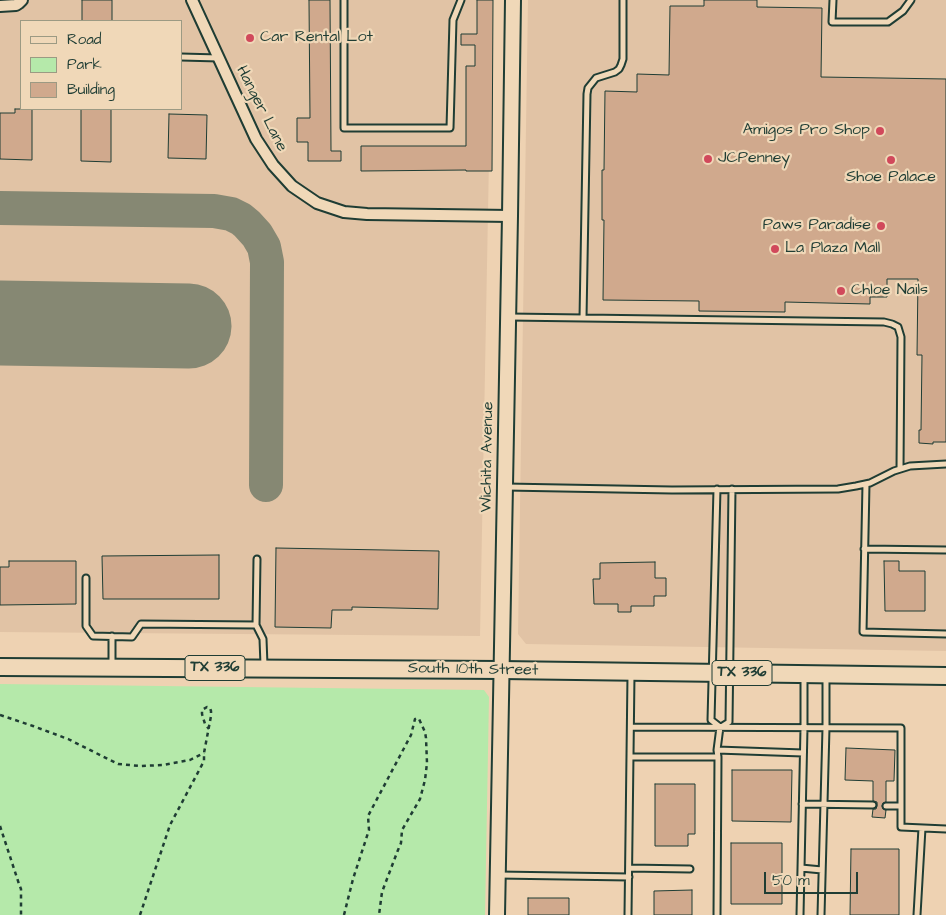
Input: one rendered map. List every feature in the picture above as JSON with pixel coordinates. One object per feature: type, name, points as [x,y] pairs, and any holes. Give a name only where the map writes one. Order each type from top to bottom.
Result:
[{"type":"main road","name":"Wichita Avenue","points":[[496,915],[513,0]]},
{"type":"main road","name":"South 10th Street","points":[[0,666],[946,676]]},
{"type":"street","points":[[0,6],[16,5],[22,0]]},
{"type":"street","name":"Hanger Lane","points":[[192,0],[256,139],[273,165],[292,186],[317,203],[344,212],[367,214],[510,216]]},
{"type":"lane","points":[[344,0],[344,128],[450,128],[453,20],[461,0]]},
{"type":"lane","points":[[583,318],[587,94],[588,88],[596,78],[615,72],[621,65],[623,59],[623,0]]},
{"type":"lane","points":[[833,0],[832,22],[888,22],[903,11],[911,0]]},
{"type":"lane","points":[[182,57],[219,58]]},
{"type":"lane","points":[[508,317],[884,322],[892,324],[898,327],[901,338],[900,469]]},
{"type":"lane","points":[[505,487],[838,489],[866,484],[910,466],[946,464]]},
{"type":"lane","points":[[866,484],[863,632],[946,634]]},
{"type":"lane","points":[[717,489],[721,673],[729,722],[720,727]]},
{"type":"lane","points":[[720,727],[711,720],[721,673],[732,489]]},
{"type":"lane","points":[[864,549],[946,550]]},
{"type":"lane","points":[[258,559],[256,625],[263,639],[264,668]]},
{"type":"lane","points":[[86,578],[86,626],[93,636],[132,637],[142,624],[256,625]]},
{"type":"lane","points":[[112,636],[112,667]]},
{"type":"lane","points":[[628,915],[632,672]]},
{"type":"lane","points":[[800,915],[804,674]]},
{"type":"lane","points":[[821,915],[826,674]]},
{"type":"lane","points":[[631,726],[901,728],[900,827],[946,828]]},
{"type":"lane","points":[[718,915],[717,750],[720,727]]},
{"type":"lane","points":[[717,750],[803,753]]},
{"type":"lane","points":[[630,758],[718,757]]},
{"type":"lane","points":[[802,804],[873,805]]},
{"type":"lane","points":[[886,806],[901,806]]},
{"type":"lane","points":[[918,915],[922,828]]},
{"type":"lane","points":[[629,868],[690,869]]},
{"type":"lane","points":[[801,868],[822,870]]},
{"type":"lane","points":[[497,875],[629,877]]},
{"type":"path","points":[[140,915],[170,825],[204,761],[204,753],[209,730],[211,716],[210,708],[207,707],[202,710],[202,714],[209,730]]},
{"type":"path","points":[[0,715],[68,739],[118,764],[141,766],[164,764],[190,760],[204,753]]},
{"type":"path","points":[[344,915],[353,879],[369,830],[368,816],[411,735],[417,718],[425,732],[426,738],[427,763],[425,780],[420,799],[402,830],[401,843],[382,892],[379,915]]},
{"type":"path","points":[[0,826],[21,889],[21,915]]},
{"type":"shaded area","points":[[0,0],[492,0],[480,636],[0,632]]},
{"type":"shaded area","points":[[528,0],[946,0],[946,651],[526,644],[518,634]]},
{"type":"green space","points":[[0,684],[484,690],[489,697],[485,915],[0,915]]},
{"type":"building","points":[[82,0],[112,0],[112,20],[82,20]]},
{"type":"building","points":[[309,0],[330,0],[331,151],[341,151],[341,161],[308,161],[308,142],[297,142],[297,118],[310,118]]},
{"type":"building","points":[[477,0],[493,0],[492,171],[361,171],[361,146],[466,146],[466,66],[475,66],[475,45],[461,45],[461,34],[477,34]]},
{"type":"building","name":"La Plaza Mall","points":[[704,0],[757,0],[757,7],[822,8],[821,77],[946,79],[946,442],[933,442],[933,444],[919,443],[919,430],[921,430],[922,355],[917,355],[918,279],[887,279],[887,297],[870,297],[870,304],[785,302],[785,312],[699,311],[699,301],[603,300],[604,220],[602,220],[602,170],[604,170],[605,91],[637,92],[637,74],[669,75],[670,6],[704,6]]},
{"type":"building","points":[[15,109],[32,110],[32,160],[0,159],[0,113],[15,113]]},
{"type":"building","points":[[81,110],[111,110],[111,162],[81,161]]},
{"type":"building","points":[[169,114],[207,115],[206,159],[168,158]]},
{"type":"building","points":[[276,548],[439,551],[438,609],[352,607],[352,610],[332,610],[331,628],[275,627]]},
{"type":"building","points":[[219,555],[219,599],[103,599],[102,556]]},
{"type":"building","points":[[9,561],[76,561],[76,604],[0,605],[0,567],[9,567]]},
{"type":"building","points":[[884,561],[899,561],[899,571],[925,571],[925,611],[885,611]]},
{"type":"building","points":[[655,562],[655,578],[666,578],[666,596],[654,596],[654,606],[631,606],[631,612],[618,612],[618,604],[594,604],[593,579],[600,579],[600,563]]},
{"type":"building","points":[[846,748],[895,750],[894,781],[886,781],[886,802],[882,806],[886,810],[885,818],[872,817],[873,809],[876,809],[877,806],[877,802],[873,801],[873,781],[845,780]]},
{"type":"building","points":[[732,770],[792,770],[791,822],[732,821]]},
{"type":"building","points":[[655,784],[695,784],[695,834],[688,834],[688,846],[655,846]]},
{"type":"building","points":[[731,843],[782,843],[782,904],[731,904]]},
{"type":"building","points":[[851,849],[899,849],[899,915],[850,915]]},
{"type":"building","points":[[692,890],[692,915],[654,915],[654,891]]},
{"type":"building","points":[[528,898],[569,898],[569,915],[528,915]]},
{"type":"taxiway","points":[[0,208],[214,211],[231,214],[247,224],[257,235],[264,247],[267,262],[266,485]]},
{"type":"runway","points":[[0,323],[189,326]]},
{"type":"place","name":"Car Rental Lot","points":[[250,38]]},
{"type":"place","name":"Amigos Pro Shop","points":[[880,131]]},
{"type":"place","name":"JCPenney","points":[[708,159]]},
{"type":"place","name":"Shoe Palace","points":[[891,160]]},
{"type":"place","name":"Paws Paradise","points":[[881,226]]},
{"type":"place","name":"La Plaza Mall","points":[[775,249]]},
{"type":"place","name":"Chloe Nails","points":[[841,291]]}]
